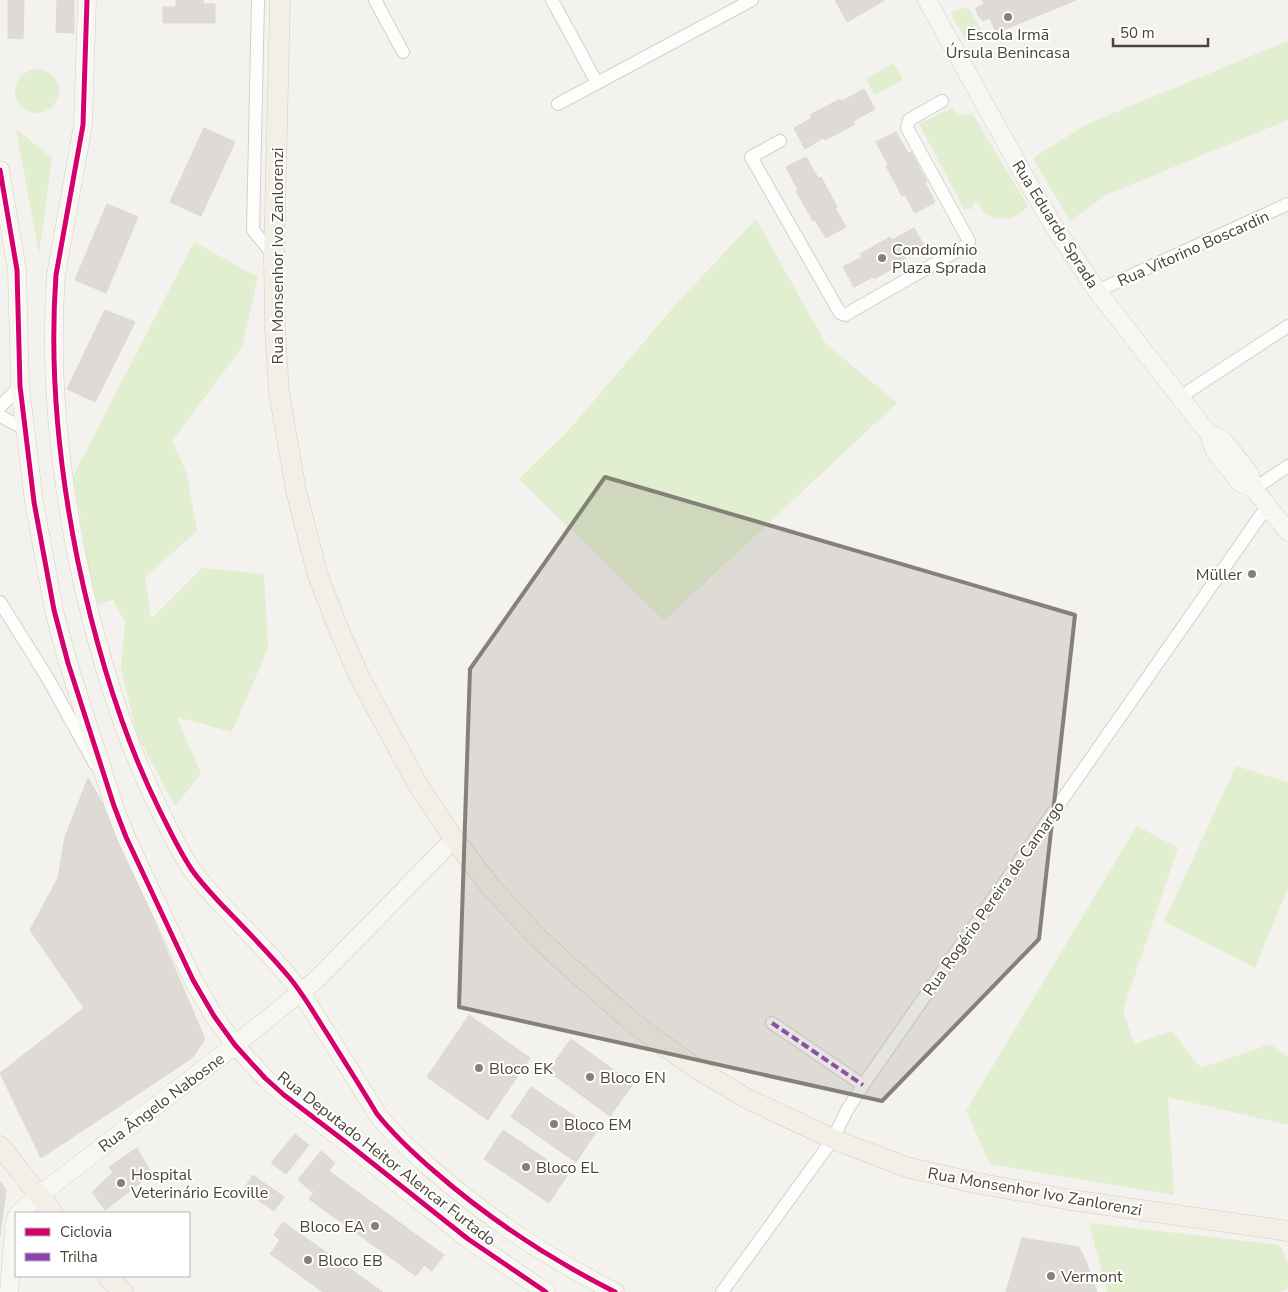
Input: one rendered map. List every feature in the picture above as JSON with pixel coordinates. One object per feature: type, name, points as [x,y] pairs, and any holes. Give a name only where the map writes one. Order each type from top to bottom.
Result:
[{"type":"main road","name":"Rua Monsenhor Ivo Zanlorenzi","points":[[280,0],[274,256],[275,327],[279,392],[296,491],[318,576],[360,680],[418,785],[454,839],[490,886],[536,936],[629,1019],[691,1065],[723,1085],[778,1114],[833,1138],[906,1167],[976,1183],[1081,1201],[1288,1231]]},
{"type":"main road","points":[[0,1146],[52,1212]]},
{"type":"main road","points":[[108,1277],[123,1292]]},
{"type":"street","name":"Rua Deputado Heitor Alencar Furtado","points":[[87,0],[82,125],[56,275],[54,336],[55,398],[66,492],[84,589],[101,658],[128,740],[152,795],[192,870],[203,885],[276,962],[302,993],[377,1114],[389,1129],[412,1152],[488,1215],[546,1254],[615,1292]]},
{"type":"street","points":[[258,0],[253,230],[274,256]]},
{"type":"street","points":[[375,0],[403,52]]},
{"type":"street","points":[[552,0],[596,83]]},
{"type":"street","points":[[558,104],[739,3],[752,0]]},
{"type":"street","name":"Rua Eduardo Sprada","points":[[927,0],[1039,203],[1097,291],[1208,433],[1223,440],[1249,473],[1254,489],[1288,532]]},
{"type":"street","points":[[780,141],[751,157],[840,313],[845,315],[967,245],[969,240],[907,128],[909,120],[942,101]]},
{"type":"street","name":"Rua Deputado Heitor Alencar Furtado","points":[[0,170],[17,270],[20,386],[25,429],[34,502],[54,610],[68,663],[106,785],[126,837],[193,980],[214,1016],[235,1045],[265,1078],[284,1095],[468,1239],[546,1292]]},
{"type":"street","name":"Rua Vitorino Boscardin","points":[[1097,291],[1288,204]]},
{"type":"street","points":[[1180,397],[1288,326]]},
{"type":"street","points":[[0,407],[20,386]]},
{"type":"street","points":[[0,416],[25,429]]},
{"type":"street","points":[[1254,489],[1288,466]]},
{"type":"street","name":"Rua Rogério Pereira de Camargo","points":[[722,1292],[833,1138],[863,1085],[1268,505]]},
{"type":"street","points":[[0,602],[47,677],[106,785]]},
{"type":"street","name":"Rua Ângelo Nabosne","points":[[20,1212],[38,1196],[302,993],[335,962],[454,839]]},
{"type":"street","points":[[772,1023],[863,1085]]},
{"type":"street","points":[[9,1292],[15,1222]]},
{"type":"highlighted area","points":[[605,477],[1075,615],[1039,939],[882,1101],[459,1007],[470,669]]},
{"type":"green space","points":[[965,7],[970,10],[981,30],[978,37],[967,43],[951,13]]},
{"type":"green space","points":[[1288,41],[1288,120],[1106,195],[1070,221],[1033,158],[1087,124]]},
{"type":"green space","points":[[894,63],[903,80],[875,95],[866,79]]},
{"type":"green space","points":[[41,69],[53,75],[58,82],[58,100],[53,107],[46,112],[33,113],[25,110],[18,103],[15,87],[18,79],[25,72]]},
{"type":"green space","points":[[952,108],[959,115],[972,113],[1028,206],[1019,214],[1001,219],[995,218],[983,211],[979,201],[973,202],[972,209],[964,209],[919,124]]},
{"type":"green space","points":[[16,129],[52,158],[39,254]]},
{"type":"green space","points":[[756,219],[826,344],[897,403],[664,621],[519,479],[569,430],[677,303]]},
{"type":"green space","points":[[194,242],[258,277],[242,347],[172,441],[187,474],[197,531],[145,577],[151,619],[202,568],[264,574],[268,648],[232,732],[177,717],[201,774],[175,806],[137,735],[121,669],[125,622],[113,600],[95,605],[73,476]]},
{"type":"green space","points":[[1236,766],[1288,782],[1288,888],[1255,968],[1164,921]]},
{"type":"green space","points":[[1137,826],[1178,848],[1123,1010],[1134,1044],[1172,1031],[1201,1068],[1270,1044],[1288,1056],[1288,1125],[1168,1097],[1174,1195],[990,1164],[966,1111]]},
{"type":"green space","points":[[1089,1223],[1280,1245],[1288,1264],[1288,1287],[1281,1292],[1107,1292]]},
{"type":"building","points":[[8,0],[24,0],[23,39],[8,38]]},
{"type":"building","points":[[57,0],[74,0],[74,33],[56,32]]},
{"type":"building","points":[[176,0],[203,0],[203,4],[215,4],[215,23],[163,23],[163,7],[176,7]]},
{"type":"building","points":[[835,0],[885,0],[847,22]]},
{"type":"building","name":"Escola Irmã Úrsula Benincasa","points":[[982,0],[1076,0],[996,33],[990,18],[983,21],[978,15],[976,8],[984,4]]},
{"type":"building","points":[[864,89],[875,109],[853,121],[855,124],[825,140],[823,138],[805,149],[794,128],[812,118],[810,115]]},
{"type":"building","points":[[204,128],[235,142],[201,216],[170,202]]},
{"type":"building","name":"Condomínio Plaza Sprada","points":[[896,132],[908,153],[911,152],[935,202],[915,213],[905,195],[902,196],[876,142]]},
{"type":"building","name":"Condomínio Plaza Sprada","points":[[806,157],[818,178],[821,177],[846,227],[826,238],[815,220],[813,221],[796,191],[798,190],[786,167]]},
{"type":"building","points":[[107,204],[138,217],[106,293],[75,280]]},
{"type":"building","name":"Condomínio Plaza Sprada","points":[[914,228],[925,247],[903,259],[905,262],[874,279],[873,277],[854,287],[843,267],[862,257],[860,254],[890,237],[892,240]]},
{"type":"building","points":[[105,310],[135,322],[95,402],[67,389]]},
{"type":"building","points":[[88,778],[125,843],[150,911],[205,1039],[192,1058],[41,1158],[0,1073],[84,1008],[30,930],[58,878],[65,837]]},
{"type":"building","name":"Bloco EK","points":[[469,1015],[530,1058],[488,1120],[427,1077]]},
{"type":"building","name":"Bloco EN","points":[[571,1039],[633,1084],[610,1116],[548,1071]]},
{"type":"building","name":"Bloco EM","points":[[531,1087],[597,1131],[576,1162],[511,1117]]},
{"type":"building","name":"Bloco EL","points":[[503,1130],[568,1174],[549,1203],[484,1159]]},
{"type":"building","points":[[295,1134],[309,1145],[286,1174],[271,1163]]},
{"type":"building","name":"Hospital Veterinário Ecoville","points":[[137,1148],[152,1174],[105,1210],[92,1192],[113,1172],[109,1167]]},
{"type":"building","points":[[321,1151],[335,1163],[312,1192],[298,1180]]},
{"type":"building","name":"Bloco EA","points":[[329,1171],[444,1255],[432,1271],[424,1265],[416,1276],[309,1199]]},
{"type":"building","points":[[253,1175],[284,1197],[274,1211],[243,1190]]},
{"type":"building","points":[[0,1181],[6,1190],[0,1236]]},
{"type":"building","name":"Bloco EB","points":[[283,1222],[383,1292],[323,1292],[270,1254],[280,1240],[274,1235]]},
{"type":"building","name":"Vermont","points":[[1022,1238],[1079,1247],[1097,1292],[1006,1292]]},
{"type":"marked path","points":[[772,1023],[863,1085]]},
{"type":"cycle path","points":[[87,0],[83,125],[56,275],[54,347],[57,419],[71,527],[78,562],[101,657],[132,749],[178,848],[192,870],[294,984],[377,1114],[390,1129],[434,1171],[498,1222],[567,1266],[615,1292]]},
{"type":"cycle path","points":[[0,170],[17,270],[20,386],[34,502],[54,610],[68,663],[114,806],[126,837],[193,980],[214,1016],[235,1045],[265,1078],[284,1095],[468,1239],[546,1292]]},
{"type":"place","name":"Escola Irmã Úrsula Benincasa","points":[[1008,17]]},
{"type":"place","name":"Condomínio Plaza Sprada","points":[[882,258]]},
{"type":"place","name":"Müller","points":[[1252,574]]},
{"type":"place","name":"Bloco EK","points":[[479,1068]]},
{"type":"place","name":"Bloco EN","points":[[590,1077]]},
{"type":"place","name":"Bloco EM","points":[[554,1124]]},
{"type":"place","name":"Bloco EL","points":[[526,1167]]},
{"type":"place","name":"Hospital Veterinário Ecoville","points":[[121,1183]]},
{"type":"place","name":"Bloco EA","points":[[375,1226]]},
{"type":"place","name":"Bloco EB","points":[[308,1260]]},
{"type":"place","name":"Vermont","points":[[1051,1276]]}]
